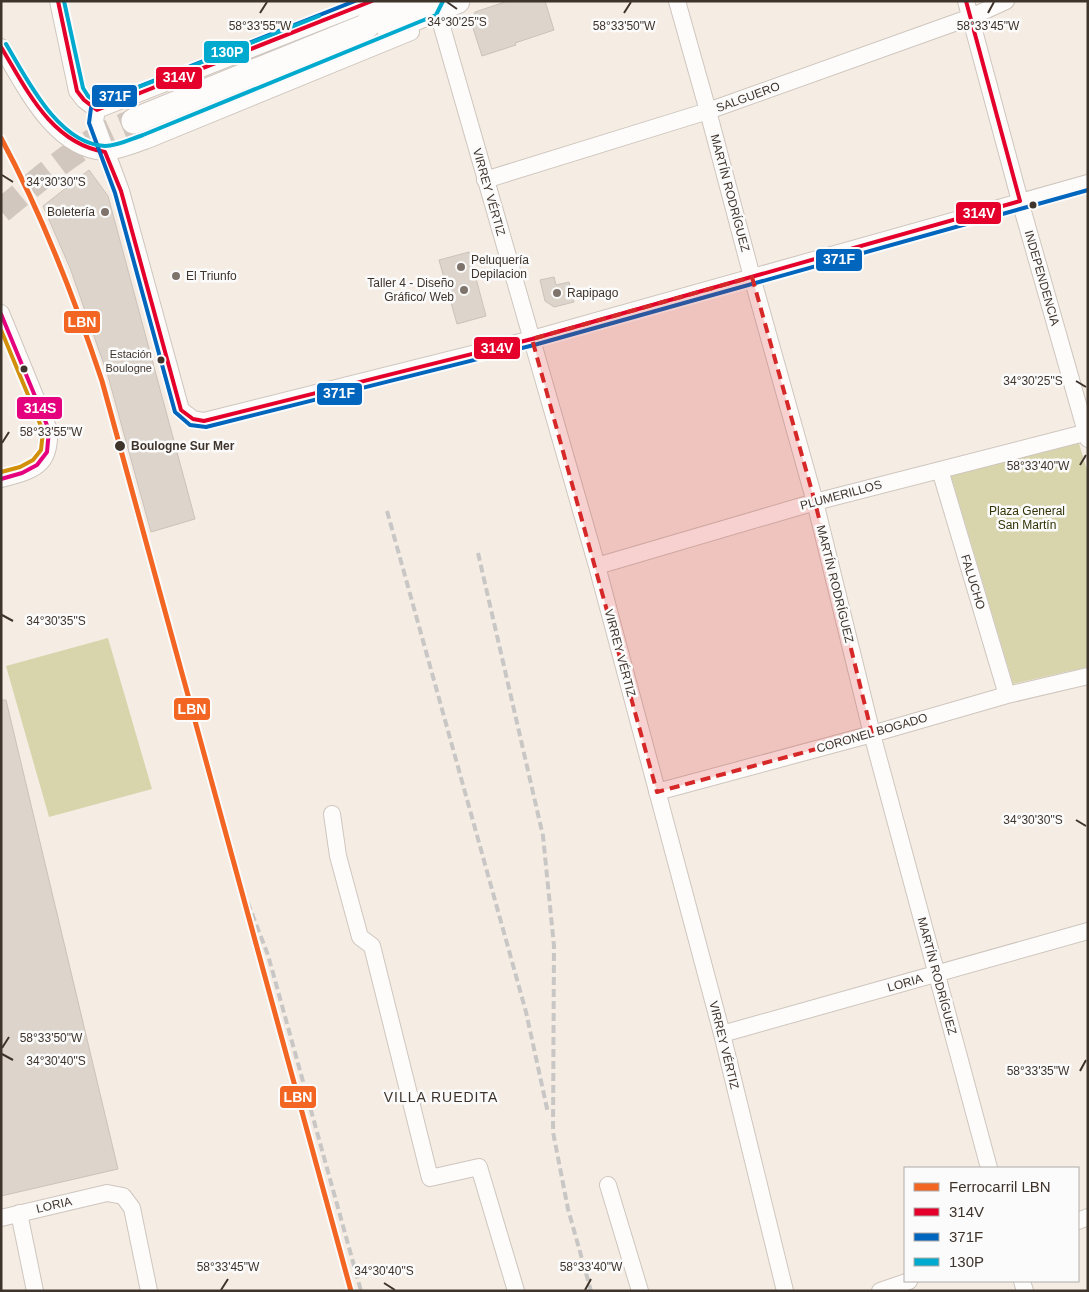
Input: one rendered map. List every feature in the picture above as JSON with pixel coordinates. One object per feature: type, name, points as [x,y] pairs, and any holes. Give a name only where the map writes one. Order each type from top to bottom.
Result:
[{"type":"main road","points":[[134,121],[364,27],[380,14],[411,1]]},
{"type":"main road","points":[[364,27],[386,29],[448,9]]},
{"type":"street","points":[[58,1],[77,91],[84,100],[97,110]]},
{"type":"street","points":[[97,110],[373,1]]},
{"type":"street","name":"MARTÍN RODRÍGUEZ","points":[[676,1],[815,502],[872,734],[989,1167]]},
{"type":"street","name":"SALGUERO","points":[[485,180],[708,111],[968,9],[1006,1]]},
{"type":"street","points":[[1,47],[40,109],[59,131],[70,140],[88,148],[106,152],[145,141],[448,9]]},
{"type":"street","name":"VIRREY VÉRTIZ","points":[[448,9],[485,180],[597,566],[722,1034],[785,1291]]},
{"type":"street","name":"INDEPENDENCIA","points":[[968,9],[1020,201],[1087,434]]},
{"type":"street","points":[[97,110],[95,121],[121,191],[181,410],[193,419],[204,422],[532,339],[1088,183]]},
{"type":"street","points":[[1,313],[49,430],[50,444],[40,465],[28,472],[1,479]]},
{"type":"street","name":"PLUMERILLOS","points":[[597,566],[815,502],[1087,434]]},
{"type":"street","name":"FALUCHO","points":[[940,470],[1007,695]]},
{"type":"street","name":"CORONEL BOGADO","points":[[657,792],[872,734],[1007,695],[1088,676]]},
{"type":"street","points":[[332,814],[338,856],[360,937],[372,946],[430,1178],[479,1167],[516,1291]]},
{"type":"street","name":"LORIA","points":[[722,1034],[1088,931]]},
{"type":"street","points":[[608,1184],[640,1291]]},
{"type":"street","name":"LORIA","points":[[1,1218],[107,1193],[123,1196],[132,1208],[149,1291]]},
{"type":"street","points":[[19,1214],[35,1291]]},
{"type":"street","points":[[880,1291],[906,1282]]},
{"type":"highlighted area","points":[[752,277],[815,502],[872,734],[657,792],[532,339]]},
{"type":"green space","name":"Plaza General San Martín","points":[[1078,440],[1088,473],[1088,667],[1013,684],[950,473]]},
{"type":"green space","points":[[108,638],[152,789],[49,817],[6,666]]},
{"type":"building","points":[[508,1],[545,1],[554,30],[482,56],[471,22],[475,12]]},
{"type":"building","points":[[89,170],[108,196],[195,519],[151,532],[108,376],[70,268],[43,206]]},
{"type":"building","points":[[469,252],[486,316],[457,324],[439,260]]},
{"type":"building","name":"Rapipago","points":[[554,277],[556,285],[569,282],[574,302],[554,307],[545,301],[540,280]]},
{"type":"building","points":[[1,700],[6,700],[118,1169],[1,1196]]},
{"type":"tunnel","points":[[1,211],[77,151],[105,134],[134,121]]},
{"type":"railway","points":[[387,511],[526,1012],[548,1113]]},
{"type":"railway","points":[[478,553],[543,836],[554,946],[553,1132],[568,1209],[591,1291]]},
{"type":"railway","points":[[239,880],[268,955],[361,1291]]},
{"type":"rail line","name":"LBN","points":[[1,138],[31,197],[57,257],[102,381],[351,1291]]},
{"type":"transit line","name":"314V","points":[[58,1],[77,91],[84,100],[97,110],[372,1]]},
{"type":"transit line","name":"130P","points":[[64,1],[83,88],[88,96],[98,103],[319,16]]},
{"type":"transit line","name":"371F","points":[[355,1],[95,104],[91,108],[89,123],[115,193],[175,412],[190,425],[206,427],[534,345],[1088,190]]},
{"type":"transit line","name":"130P","points":[[6,44],[34,91],[59,122],[73,134],[88,142],[110,146],[143,135],[436,15],[443,1]]},
{"type":"transit line","name":"314V","points":[[1,47],[31,97],[55,126],[70,138],[86,147],[105,152],[121,191],[181,410],[193,419],[204,421],[532,339],[1020,201],[966,1]]},
{"type":"transit line","name":"314S","points":[[1,314],[49,430],[47,452],[37,465],[22,473],[1,479]]},
{"type":"transit line","points":[[1,330],[43,431],[41,450],[33,460],[20,467],[1,472]]},
{"type":"place","name":"Boletería","points":[[105,212]]},
{"type":"place","name":"Peluquería Depilacion","points":[[461,267]]},
{"type":"place","name":"El Triunfo","points":[[176,276]]},
{"type":"place","name":"Taller 4 - Diseño Gráfico/ Web","points":[[464,290]]},
{"type":"place","name":"Rapipago","points":[[557,293]]},
{"type":"place","name":"Estación Boulogne","points":[[161,360]]},
{"type":"place","name":"Boulogne Sur Mer","points":[[120,446]]},
{"type":"district","name":"VILLA RUEDITA","points":[[441,1097]]}]
